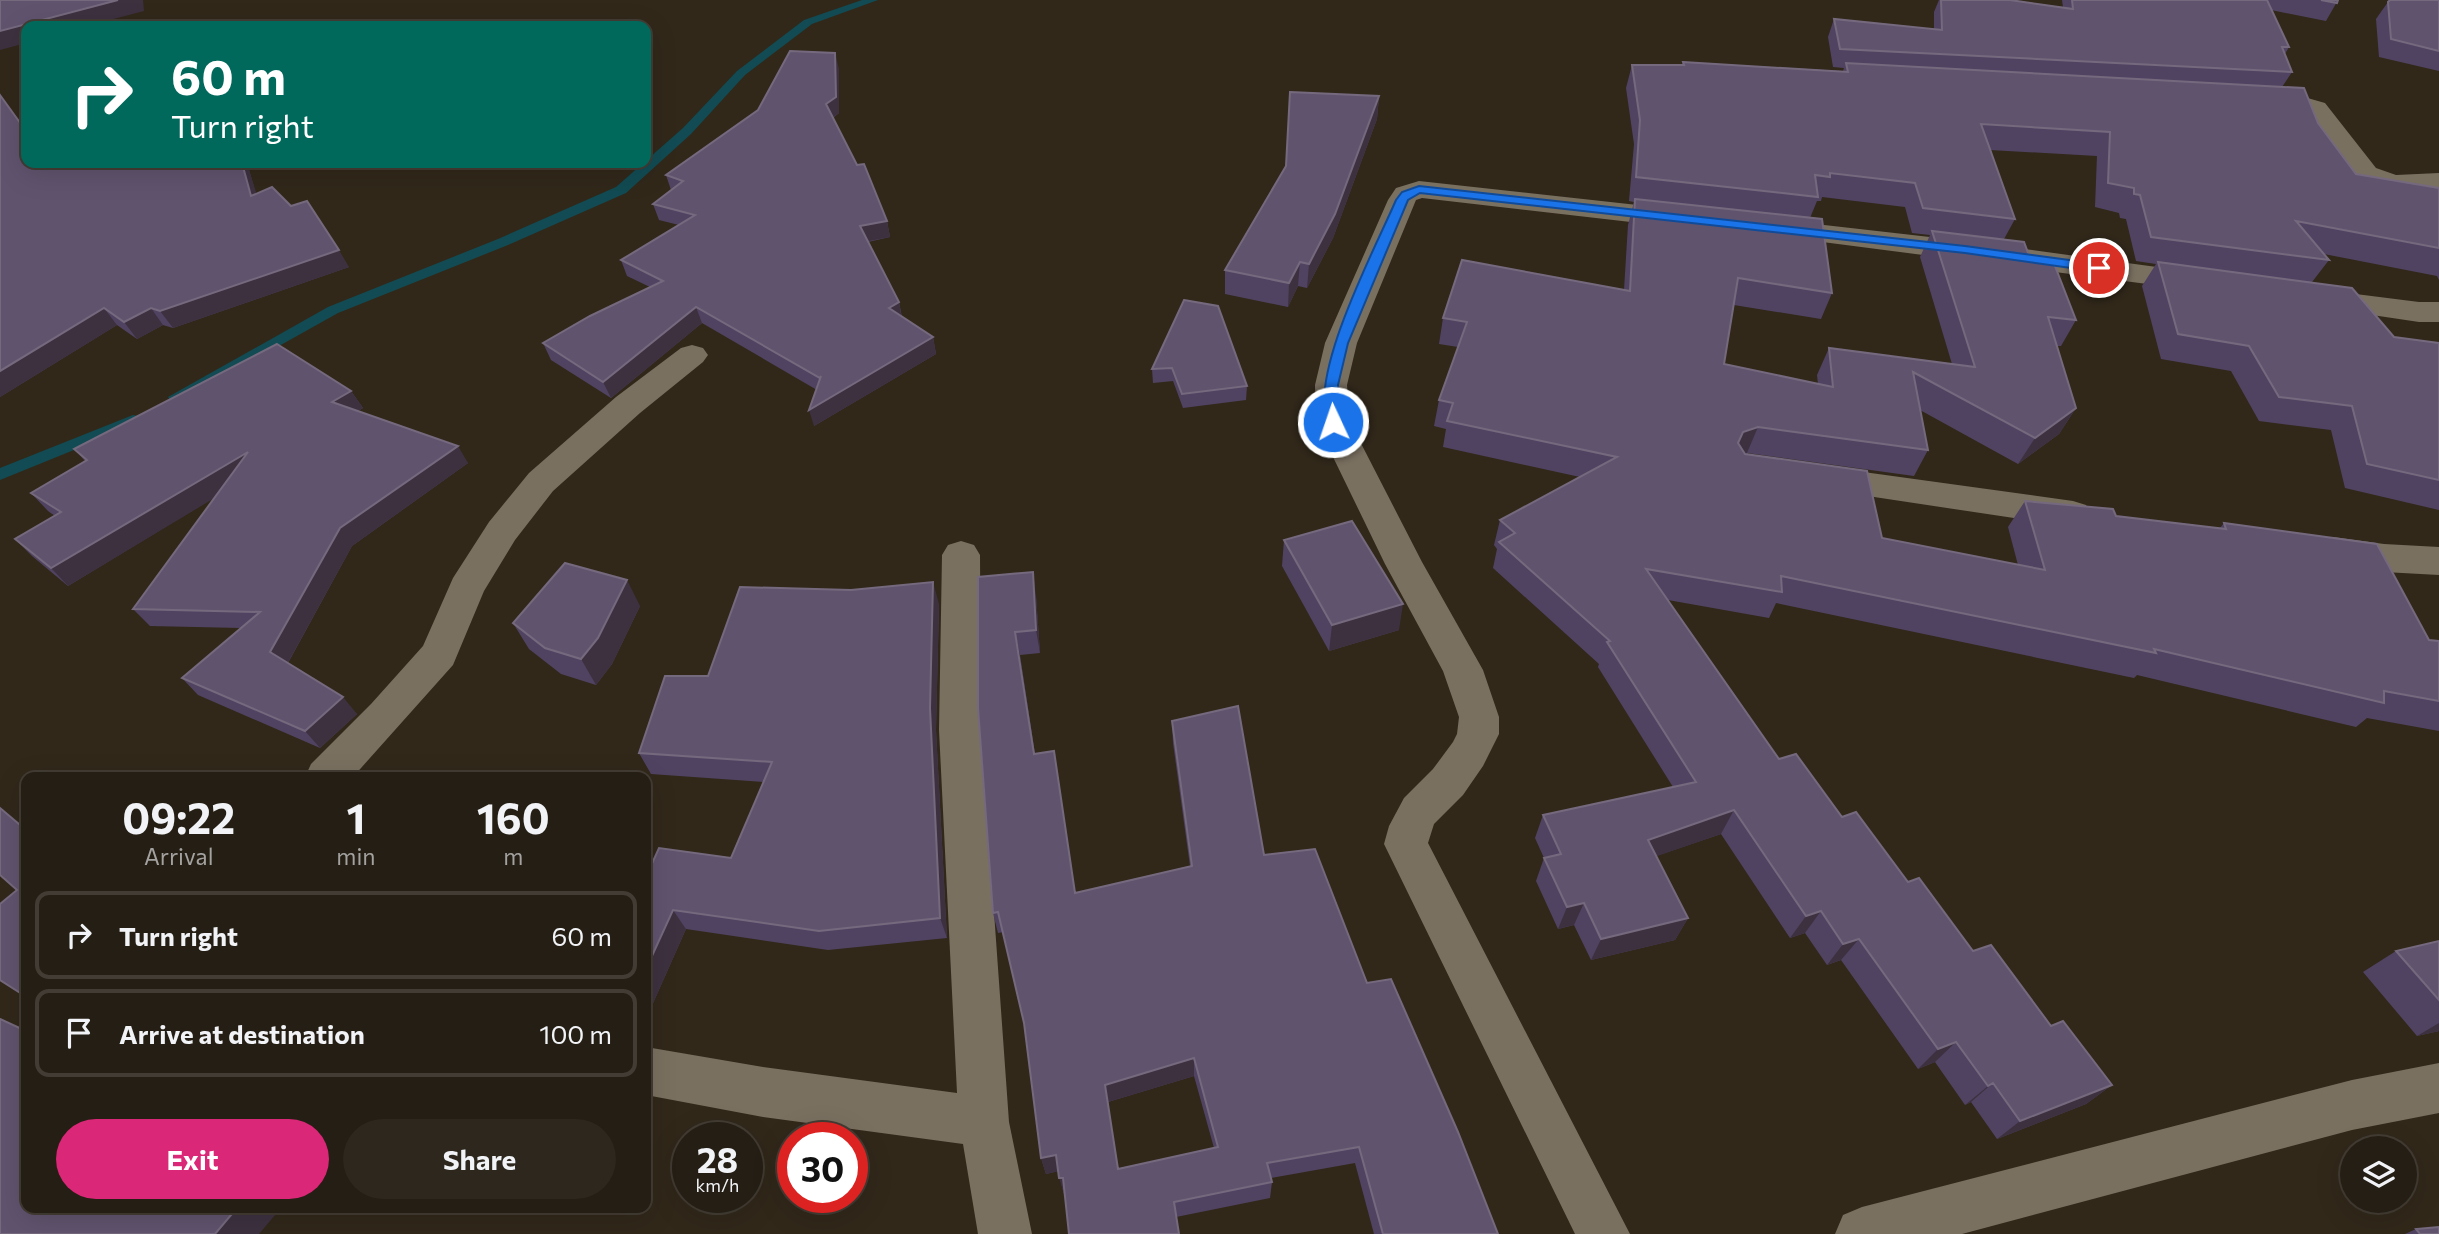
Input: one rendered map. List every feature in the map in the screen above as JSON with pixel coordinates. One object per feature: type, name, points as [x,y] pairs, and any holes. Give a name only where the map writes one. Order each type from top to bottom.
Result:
[{"type":"street","points":[[2239,98],[2290,101],[2316,108],[2359,167],[2379,180],[2394,183],[2439,181]]},
{"type":"street","points":[[1603,1234],[1406,845],[1410,826],[1419,811],[1448,782],[1468,754],[1478,734],[1479,717],[1463,670],[1404,564],[1333,422],[1331,385],[1341,343],[1402,200],[1412,191],[1419,189],[1965,250],[2227,286]]},
{"type":"street","points":[[2295,295],[2429,321]]},
{"type":"street","points":[[331,772],[385,716],[439,653],[466,588],[502,531],[541,482],[628,405],[692,355]]},
{"type":"street","points":[[1788,474],[2107,519]]},
{"type":"street","points":[[2301,546],[2384,558],[2439,561]]},
{"type":"street","points":[[961,555],[960,730],[984,1122],[1004,1234]]},
{"type":"street","points":[[651,1072],[763,1092],[984,1122]]},
{"type":"street","points":[[1862,1234],[2339,1108],[2439,1087]]},
{"type":"building","points":[[0,0],[118,0],[38,21],[21,21],[21,25],[0,31]]},
{"type":"building","points":[[1941,0],[2010,0],[2073,9],[2072,0],[2267,0],[2289,47],[2282,47],[2292,72],[1840,49],[1834,19],[1942,30]]},
{"type":"building","points":[[2390,0],[2439,0],[2439,51],[2391,39]]},
{"type":"building","points":[[790,51],[835,53],[836,97],[826,104],[857,165],[864,164],[887,221],[860,226],[899,302],[889,308],[933,337],[809,410],[821,376],[820,378],[696,307],[603,382],[543,343],[590,316],[663,281],[621,260],[695,215],[653,204],[683,181],[666,175],[758,110]]},
{"type":"building","points":[[1683,62],[1848,72],[1846,63],[2304,88],[2318,123],[2356,174],[2439,188],[2439,248],[2296,221],[2329,260],[2151,237],[2140,195],[2134,194],[2134,188],[2108,183],[2110,132],[1981,124],[2015,219],[1923,208],[1915,183],[1830,173],[1830,177],[1815,175],[1818,197],[1636,177],[1640,120],[1632,65],[1684,65]]},
{"type":"building","points":[[1290,92],[1379,96],[1335,214],[1309,264],[1300,262],[1289,283],[1225,270],[1286,166]]},
{"type":"building","points":[[0,95],[21,124],[21,168],[243,168],[251,196],[272,187],[291,206],[307,201],[339,250],[160,311],[151,308],[124,322],[104,308],[0,371]]},
{"type":"building","points":[[1635,199],[1822,219],[1832,293],[1738,278],[1724,364],[1833,387],[1829,348],[1975,367],[1932,231],[2024,242],[2030,258],[2053,261],[2076,320],[2048,317],[2076,408],[2035,438],[1913,372],[1928,450],[1758,427],[1743,432],[1738,443],[1745,454],[1867,471],[1882,538],[2045,570],[2025,501],[2113,509],[2116,516],[2226,529],[2224,523],[2377,544],[2429,640],[2439,641],[2439,701],[2384,691],[2384,703],[2154,649],[2156,653],[1781,576],[1782,592],[1646,569],[1779,759],[1796,754],[1842,817],[1856,812],[1908,882],[1919,878],[1973,951],[1991,945],[2051,1026],[2063,1021],[2112,1085],[2020,1121],[1993,1083],[1988,1086],[1956,1042],[1938,1049],[1859,939],[1843,944],[1821,911],[1806,916],[1734,810],[1648,840],[1688,918],[1601,939],[1584,903],[1567,907],[1544,858],[1561,854],[1543,815],[1696,782],[1607,642],[1610,641],[1499,542],[1515,533],[1500,520],[1617,457],[1447,421],[1453,403],[1439,400],[1467,322],[1443,318],[1462,260],[1630,291]]},
{"type":"building","points":[[2158,262],[2352,288],[2394,337],[2439,343],[2439,480],[2367,464],[2352,406],[2279,397],[2249,346],[2178,334]]},
{"type":"building","points":[[1184,300],[1218,306],[1247,386],[1182,394],[1172,368],[1152,369]]},
{"type":"building","points":[[277,344],[351,391],[332,402],[458,446],[340,528],[270,652],[343,697],[305,731],[182,678],[260,612],[133,609],[248,452],[51,568],[15,539],[61,512],[31,493],[87,460],[74,449]]},
{"type":"building","points":[[1352,521],[1403,604],[1332,625],[1284,540]]},
{"type":"building","points":[[565,563],[627,580],[598,638],[581,659],[545,648],[513,623]]},
{"type":"building","points":[[1033,572],[1036,630],[1015,632],[1034,754],[1054,751],[1075,893],[1192,866],[1172,721],[1238,706],[1264,855],[1315,849],[1367,983],[1391,979],[1458,1132],[1498,1234],[1383,1234],[1359,1147],[1267,1163],[1272,1182],[1174,1202],[1179,1234],[1069,1234],[1063,1178],[1059,1178],[1056,1155],[1041,1158],[1024,1023],[998,912],[993,913],[978,708],[978,577]],"holes":[[[1194,1058],[1218,1147],[1118,1169],[1105,1085]]]},
{"type":"building","points":[[933,582],[930,708],[940,918],[819,931],[673,910],[651,958],[651,866],[659,848],[731,858],[772,762],[639,753],[665,676],[708,676],[740,587],[851,590]]},
{"type":"building","points":[[0,808],[21,826],[21,993],[0,980],[0,904],[17,890],[0,875]]},
{"type":"building","points":[[2439,941],[2439,1000],[2396,951]]},
{"type":"building","points":[[0,1019],[21,1029],[21,1213],[233,1213],[215,1234],[0,1234]]},
{"type":"building","points":[[2439,1227],[2439,1234],[2420,1234],[2416,1229]]},
{"type":"waterway","points":[[651,163],[687,131],[741,73],[808,22],[873,0]]},
{"type":"waterway","points":[[176,397],[333,310],[503,242],[621,190],[646,168]]},
{"type":"waterway","points":[[0,474],[133,420]]},
{"type":"route","points":[[1333,422],[1331,385],[1341,343],[1402,200],[1406,194],[1419,189],[1965,250],[2099,268]]}]
